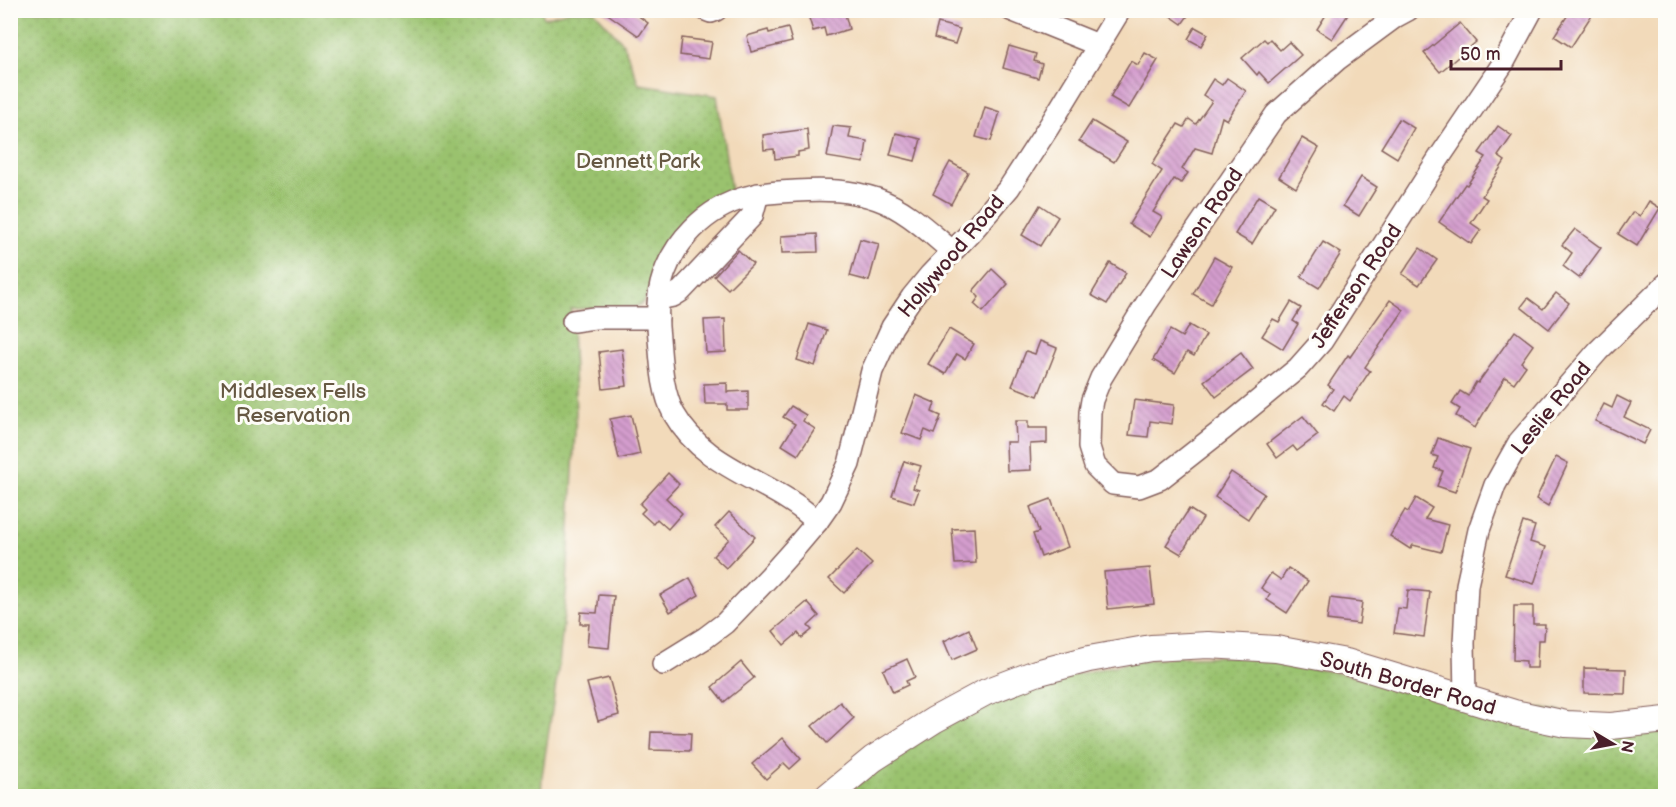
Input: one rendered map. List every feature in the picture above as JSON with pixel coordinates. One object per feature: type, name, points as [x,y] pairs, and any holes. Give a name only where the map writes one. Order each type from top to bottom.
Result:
[{"type":"main road","name":"South Border Road","points":[[828,796],[873,759],[934,720],[986,692],[1047,670],[1089,659],[1150,648],[1208,645],[1276,649],[1346,662],[1514,713],[1566,724],[1611,726],[1665,720]]},
{"type":"street","points":[[706,10],[711,12],[716,10]]},
{"type":"street","points":[[1011,10],[1098,45]]},
{"type":"street","name":"Hollywood Road","points":[[663,664],[705,638],[725,622],[818,522],[836,493],[849,464],[868,384],[883,344],[897,319],[912,297],[951,251],[974,229],[1009,188],[1120,10]]},
{"type":"street","name":"Lawson Road","points":[[1113,484],[1095,466],[1089,447],[1092,400],[1101,378],[1146,304],[1276,114],[1338,58],[1408,10]]},
{"type":"street","name":"Jefferson Road","points":[[1113,484],[1139,487],[1160,479],[1298,368],[1322,340],[1504,62],[1532,10]]},
{"type":"street","points":[[818,522],[802,508],[717,459],[692,439],[674,415],[668,399],[660,351],[658,308],[661,284],[668,264],[681,241],[704,218],[724,205],[758,194],[831,190],[879,200],[902,212],[951,251]]},
{"type":"street","points":[[573,321],[658,308],[681,291],[752,216],[758,194]]},
{"type":"street","name":"Leslie Road","points":[[1465,698],[1464,643],[1467,585],[1479,530],[1495,486],[1519,442],[1598,351],[1665,284]]},
{"type":"green space","name":"Middlesex Fells Reservation","points":[[541,10],[544,18],[569,11],[594,11],[623,43],[639,84],[717,96],[731,191],[698,211],[671,238],[658,260],[644,302],[633,307],[571,309],[576,412],[567,584],[541,796],[11,796],[10,11]]},
{"type":"green space","points":[[1242,656],[1665,730],[1665,796],[844,796],[901,751],[989,703],[1056,679],[1131,662],[1174,657]]},
{"type":"building","points":[[602,10],[630,10],[648,23],[639,36]]},
{"type":"building","points":[[825,10],[844,10],[849,29],[826,36],[824,28],[813,31],[808,15]]},
{"type":"building","points":[[1162,10],[1192,10],[1182,24]]},
{"type":"building","points":[[1329,10],[1351,10],[1332,39],[1317,29]]},
{"type":"building","points":[[1571,10],[1595,10],[1571,47],[1554,36]]},
{"type":"building","points":[[938,23],[960,29],[955,44],[934,38]]},
{"type":"building","points":[[1460,23],[1476,42],[1440,72],[1424,53]]},
{"type":"building","points":[[1195,27],[1208,34],[1201,46],[1188,39]]},
{"type":"building","points":[[788,28],[792,42],[751,52],[747,36],[768,30],[769,33]]},
{"type":"building","points":[[682,38],[712,42],[709,59],[680,55]]},
{"type":"building","points":[[1264,39],[1267,42],[1270,39],[1280,50],[1289,42],[1301,55],[1269,83],[1259,72],[1257,75],[1242,58]]},
{"type":"building","points":[[1009,46],[1036,54],[1034,61],[1042,64],[1038,78],[1003,68]]},
{"type":"building","points":[[1145,53],[1158,60],[1129,108],[1110,97],[1131,61],[1138,65]]},
{"type":"building","points":[[1227,78],[1246,91],[1227,120],[1222,117],[1212,153],[1195,148],[1182,169],[1188,173],[1181,183],[1174,179],[1153,212],[1162,217],[1150,237],[1129,224],[1162,171],[1152,164],[1178,124],[1184,127],[1189,119],[1196,124],[1212,101],[1203,95],[1213,79],[1222,85]]},
{"type":"building","points":[[985,107],[1000,112],[991,141],[976,137]]},
{"type":"building","points":[[1399,119],[1414,128],[1397,158],[1381,148]]},
{"type":"building","points":[[1092,121],[1127,142],[1114,162],[1079,141]]},
{"type":"building","points":[[833,126],[851,128],[849,138],[867,141],[864,163],[827,157]]},
{"type":"building","points":[[1498,126],[1512,136],[1498,156],[1505,161],[1482,196],[1487,199],[1471,223],[1481,230],[1471,244],[1439,222],[1486,157],[1479,153]]},
{"type":"building","points":[[807,129],[809,150],[798,152],[798,156],[775,159],[774,149],[764,150],[763,135]]},
{"type":"building","points":[[896,133],[921,139],[915,161],[890,155]]},
{"type":"building","points":[[1302,138],[1319,148],[1296,188],[1279,177]]},
{"type":"building","points":[[950,162],[968,172],[951,204],[933,194]]},
{"type":"building","points":[[1361,177],[1377,187],[1359,216],[1343,206]]},
{"type":"building","points":[[1258,196],[1275,206],[1252,244],[1235,234]]},
{"type":"building","points":[[1649,201],[1660,208],[1637,246],[1618,234],[1633,212],[1640,216]]},
{"type":"building","points":[[1040,205],[1058,217],[1040,246],[1022,235]]},
{"type":"building","points":[[1575,229],[1601,248],[1579,278],[1563,266],[1572,253],[1562,245]]},
{"type":"building","points":[[817,234],[818,252],[782,253],[781,236]]},
{"type":"building","points":[[860,239],[879,244],[869,281],[850,276]]},
{"type":"building","points":[[1323,242],[1341,253],[1319,288],[1301,277]]},
{"type":"building","points":[[1420,248],[1437,260],[1419,285],[1402,274]]},
{"type":"building","points":[[738,250],[753,264],[728,289],[714,276]]},
{"type":"building","points":[[1214,257],[1232,267],[1211,304],[1193,294]]},
{"type":"building","points":[[1110,263],[1126,273],[1107,304],[1091,295]]},
{"type":"building","points":[[992,269],[1008,284],[983,312],[974,304],[979,297],[973,291]]},
{"type":"building","points":[[1556,293],[1569,303],[1549,329],[1521,307],[1528,298],[1543,309]]},
{"type":"building","points":[[1390,300],[1404,310],[1365,367],[1370,371],[1350,401],[1344,396],[1334,411],[1323,403],[1333,389],[1328,385]]},
{"type":"building","points":[[1291,302],[1301,308],[1293,321],[1298,324],[1283,349],[1262,336],[1273,319],[1279,322]]},
{"type":"building","points":[[725,319],[726,352],[706,353],[704,320]]},
{"type":"building","points":[[809,324],[827,330],[815,366],[797,360]]},
{"type":"building","points":[[1189,325],[1206,335],[1194,356],[1187,352],[1175,373],[1153,360],[1170,330],[1182,337]]},
{"type":"building","points":[[949,329],[974,344],[965,359],[957,354],[945,374],[928,364]]},
{"type":"building","points":[[1515,331],[1533,345],[1521,362],[1526,366],[1514,383],[1505,377],[1475,428],[1456,416],[1460,409],[1452,404],[1460,391],[1468,396]]},
{"type":"building","points":[[1040,341],[1057,348],[1038,396],[1012,386],[1026,351],[1035,354]]},
{"type":"building","points":[[622,349],[627,386],[603,389],[599,352]]},
{"type":"building","points":[[1241,353],[1253,369],[1216,397],[1204,381]]},
{"type":"building","points":[[727,383],[727,392],[748,391],[748,410],[727,410],[727,404],[705,404],[704,384]]},
{"type":"building","points":[[916,395],[935,403],[932,412],[941,416],[934,434],[925,430],[921,440],[902,433]]},
{"type":"building","points":[[1617,396],[1631,403],[1624,417],[1650,430],[1643,444],[1595,421],[1604,404],[1612,408]]},
{"type":"building","points":[[1134,400],[1174,405],[1172,424],[1150,421],[1148,437],[1129,435]]},
{"type":"building","points":[[791,406],[806,415],[803,421],[815,429],[798,455],[782,445],[795,424],[783,417]]},
{"type":"building","points":[[631,415],[640,454],[619,459],[610,419]]},
{"type":"building","points":[[1303,416],[1318,435],[1297,451],[1293,446],[1277,458],[1267,444]]},
{"type":"building","points":[[1015,421],[1028,421],[1028,428],[1047,428],[1047,443],[1030,444],[1031,470],[1007,471],[1006,442],[1016,442]]},
{"type":"building","points":[[1438,438],[1470,449],[1455,492],[1437,486],[1443,471],[1434,468],[1438,457],[1432,455]]},
{"type":"building","points":[[1556,457],[1568,463],[1548,506],[1536,499]]},
{"type":"building","points":[[904,461],[921,466],[913,488],[919,490],[914,503],[892,496]]},
{"type":"building","points":[[1231,472],[1264,494],[1248,519],[1215,497]]},
{"type":"building","points":[[668,473],[679,484],[666,498],[682,513],[668,529],[657,519],[653,524],[641,513],[645,509],[640,504]]},
{"type":"building","points":[[1416,498],[1432,508],[1425,519],[1448,525],[1441,552],[1413,545],[1410,549],[1390,536],[1405,510],[1408,512]]},
{"type":"building","points":[[1051,499],[1068,547],[1041,557],[1033,534],[1039,532],[1030,507]]},
{"type":"building","points":[[1189,509],[1203,518],[1181,554],[1166,545]]},
{"type":"building","points":[[729,512],[755,537],[726,568],[713,556],[729,539],[715,527]]},
{"type":"building","points":[[1523,522],[1535,526],[1530,542],[1546,547],[1534,584],[1505,575]]},
{"type":"building","points":[[974,528],[976,563],[955,564],[952,529]]},
{"type":"building","points":[[857,550],[872,564],[844,593],[829,579]]},
{"type":"building","points":[[1150,568],[1154,604],[1108,609],[1104,572]]},
{"type":"building","points":[[1288,568],[1308,581],[1287,613],[1267,600],[1270,594],[1261,588],[1271,573],[1281,580]]},
{"type":"building","points":[[690,578],[699,595],[670,612],[660,595]]},
{"type":"building","points":[[1408,590],[1430,592],[1424,637],[1394,633],[1398,608],[1406,609]]},
{"type":"building","points":[[599,595],[614,596],[609,648],[587,646],[589,624],[580,624],[581,612],[597,613]]},
{"type":"building","points":[[1330,598],[1362,602],[1359,624],[1327,620]]},
{"type":"building","points":[[807,602],[819,616],[808,626],[812,630],[802,638],[798,633],[784,645],[773,631]]},
{"type":"building","points":[[1514,606],[1533,606],[1533,624],[1545,624],[1544,640],[1538,640],[1537,668],[1526,668],[1526,661],[1513,660]]},
{"type":"building","points":[[969,629],[977,649],[952,660],[944,641]]},
{"type":"building","points":[[907,659],[915,677],[906,681],[908,685],[893,692],[883,670]]},
{"type":"building","points":[[741,662],[754,678],[724,702],[712,687]]},
{"type":"building","points":[[1584,668],[1626,669],[1625,694],[1584,693]]},
{"type":"building","points":[[609,678],[619,715],[598,721],[587,683]]},
{"type":"building","points":[[840,702],[854,718],[827,743],[812,726]]},
{"type":"building","points":[[651,732],[691,733],[690,751],[650,750]]},
{"type":"building","points":[[783,738],[801,759],[790,769],[784,763],[766,779],[752,764]]},
{"type":"park label","name":"Dennett Park","points":[[638,161]]}]
